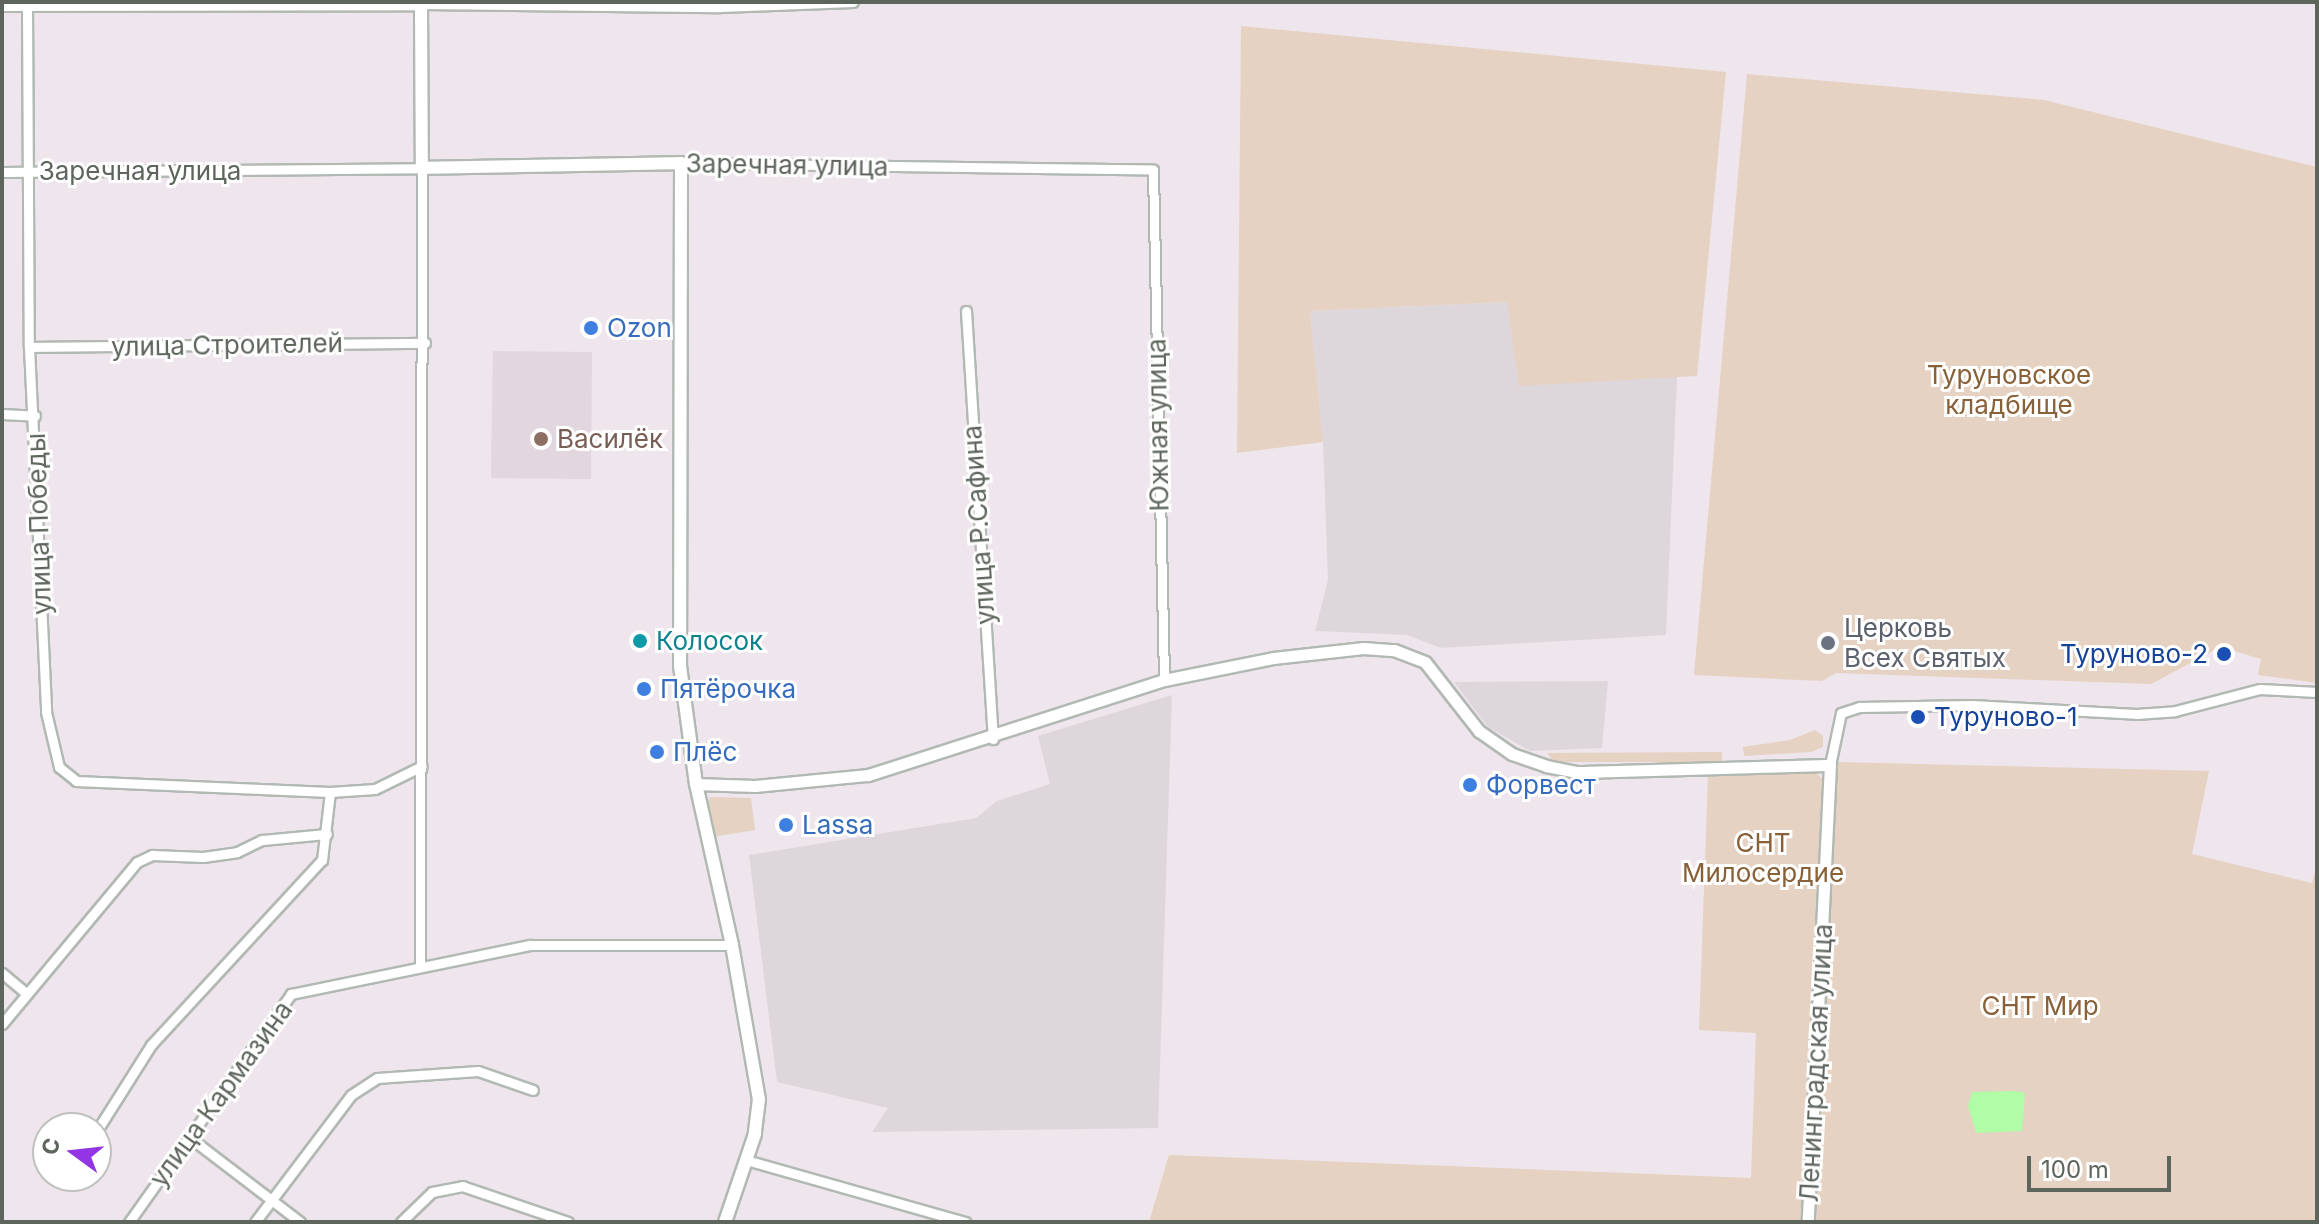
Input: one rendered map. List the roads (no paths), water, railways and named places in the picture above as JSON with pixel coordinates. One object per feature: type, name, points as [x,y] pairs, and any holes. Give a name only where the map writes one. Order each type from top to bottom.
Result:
[{"type":"main road","points":[[2,5],[421,3],[422,168]]},
{"type":"main road","points":[[681,163],[680,666],[696,784],[732,945],[759,1099],[746,1160],[725,1222]]},
{"type":"main road","name":"Заречная улица","points":[[422,168],[681,163]]},
{"type":"street","points":[[421,3],[720,7],[853,2]]},
{"type":"street","name":"улица Победы","points":[[27,4],[29,347],[35,416],[46,712],[59,767],[76,781],[330,792],[375,789],[422,766]]},
{"type":"street","name":"Заречная улица","points":[[681,163],[1153,170]]},
{"type":"street","points":[[420,964],[416,900],[422,766],[425,343],[422,168]]},
{"type":"street","name":"Заречная улица","points":[[2,172],[422,168]]},
{"type":"street","name":"Южная улица","points":[[1153,170],[1164,680]]},
{"type":"street","name":"улица Р.Сафина","points":[[966,311],[993,739]]},
{"type":"street","name":"улица Строителей","points":[[29,347],[425,343]]},
{"type":"street","points":[[2,414],[35,416]]},
{"type":"street","points":[[696,784],[832,781],[889,770],[993,739],[1164,680],[1273,658],[1363,648],[1394,650],[1425,662],[1479,731],[1497,746],[1546,766],[1578,772],[1830,765]]},
{"type":"street","name":"Ленинградская улица","points":[[1808,1222],[1830,765],[1841,713],[1904,705],[2136,714],[2175,711],[2260,689],[2317,692]]},
{"type":"street","points":[[109,1112],[158,1037],[322,860],[330,792]]},
{"type":"street","points":[[2,1024],[25,992],[137,862],[152,855],[215,856],[262,840],[327,834]]},
{"type":"street","name":"улица Кармазина","points":[[129,1222],[291,994],[420,964],[530,945],[732,945]]},
{"type":"street","points":[[2,973],[25,992]]},
{"type":"street","points":[[255,1222],[351,1095],[377,1078],[478,1071],[533,1090]]},
{"type":"street","points":[[189,1137],[300,1222]]},
{"type":"street","points":[[746,1160],[965,1222]]},
{"type":"street","points":[[401,1222],[432,1192],[462,1186],[568,1222]]},
{"type":"place","name":"Ozon","points":[[591,328]]},
{"type":"place","name":"Василёк","points":[[541,439]]},
{"type":"place","name":"Колосок","points":[[640,641]]},
{"type":"place","name":"Церковь Всех Святых","points":[[1828,643]]},
{"type":"place","name":"Туруново-2","points":[[2224,654]]},
{"type":"place","name":"Пятёрочка","points":[[644,689]]},
{"type":"place","name":"Туруново-1","points":[[1918,717]]},
{"type":"place","name":"Плёс","points":[[657,752]]},
{"type":"place","name":"Форвест","points":[[1470,785]]},
{"type":"place","name":"Lassa","points":[[786,825]]},
{"type":"park label","name":"Туруновское кладбище","points":[[2009,390]]},
{"type":"park label","name":"СНТ Милосердие","points":[[1763,858]]},
{"type":"park label","name":"СНТ Мир","points":[[2040,1006]]}]
